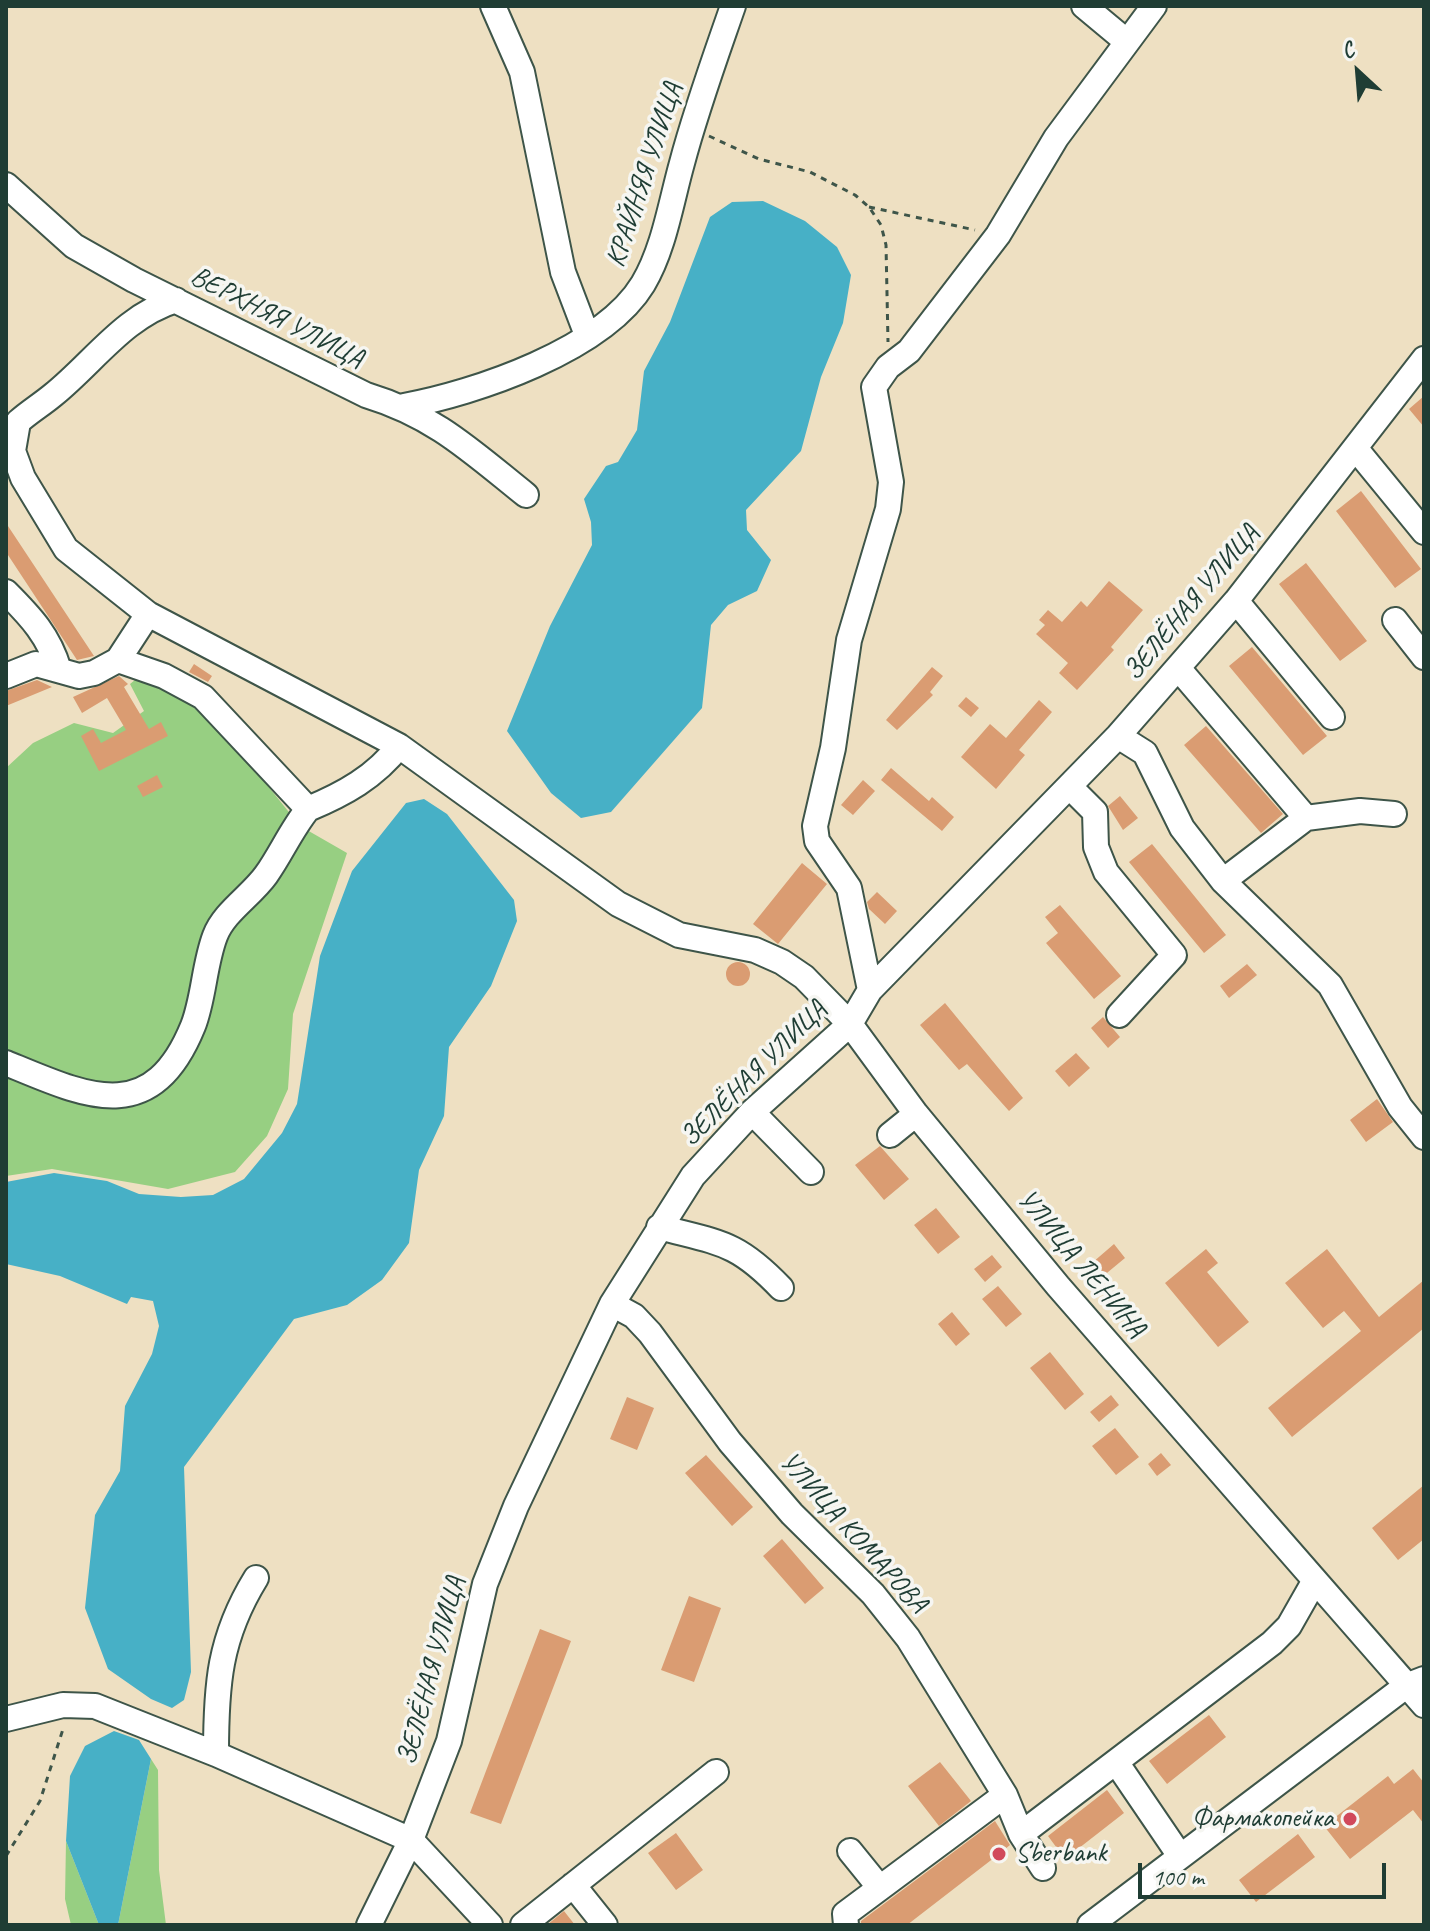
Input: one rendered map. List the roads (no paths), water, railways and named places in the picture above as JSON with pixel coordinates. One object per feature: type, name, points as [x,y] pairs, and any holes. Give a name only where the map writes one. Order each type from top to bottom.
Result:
[{"type":"street","points":[[493,6],[522,72],[563,272],[587,335]]},
{"type":"street","name":"КРАЙНЯЯ УЛИЦА","points":[[404,406],[447,398],[495,383],[557,354],[619,312],[643,285],[657,251],[692,126],[733,6]]},
{"type":"street","points":[[1084,6],[1126,41]]},
{"type":"street","points":[[870,990],[849,888],[817,841],[815,826],[833,748],[849,640],[888,509],[891,482],[874,387],[888,367],[909,351],[998,235],[1056,138],[1154,6]]},
{"type":"street","name":"ВЕРХНЯЯ УЛИЦА","points":[[6,185],[74,246],[134,280],[366,395],[404,406],[436,423],[526,495]]},
{"type":"street","points":[[134,280],[139,307],[134,320]]},
{"type":"street","name":"УЛИЦА ЛЕНИНА","points":[[176,300],[154,307],[134,320],[51,397],[18,422],[13,451],[23,478],[66,549],[148,614],[399,746],[618,904],[679,935],[755,950],[782,962],[804,977],[850,1024],[916,1114],[1314,1582],[1415,1683],[1424,1705]]},
{"type":"street","name":"ЗЕЛЁНАЯ УЛИЦА","points":[[369,1925],[411,1840],[449,1741],[485,1584],[516,1506],[612,1304],[693,1176],[752,1112],[850,1024],[870,990],[1071,788],[1118,736],[1236,601],[1424,359]]},
{"type":"street","points":[[1356,449],[1424,532]]},
{"type":"street","points":[[6,592],[35,621],[51,643],[59,670]]},
{"type":"street","points":[[1236,601],[1332,717]]},
{"type":"street","points":[[6,676],[36,664],[79,676],[94,673],[118,660],[148,614]]},
{"type":"street","points":[[1395,620],[1424,657]]},
{"type":"street","points":[[118,660],[164,676],[203,697],[308,809]]},
{"type":"street","points":[[1178,668],[1306,818]]},
{"type":"street","points":[[1118,736],[1145,753],[1174,816],[1223,881],[1330,985],[1400,1107],[1424,1137]]},
{"type":"street","points":[[6,1063],[55,1083],[103,1096],[125,1097],[150,1086],[167,1070],[193,1025],[216,934],[279,857],[291,829],[308,809],[360,782],[383,766],[399,746]]},
{"type":"street","points":[[1071,788],[1095,812],[1096,847],[1106,872],[1174,955],[1119,1015]]},
{"type":"street","points":[[1223,881],[1306,818],[1360,811],[1394,814]]},
{"type":"street","points":[[752,1112],[811,1172]]},
{"type":"street","points":[[890,1135],[916,1114]]},
{"type":"street","points":[[659,1227],[735,1247],[754,1260],[781,1288]]},
{"type":"street","name":"УЛИЦА КОМАРОВА","points":[[612,1304],[634,1316],[650,1333],[730,1442],[792,1514],[873,1594],[916,1651],[1005,1795],[1021,1834],[1043,1868]]},
{"type":"street","points":[[216,1754],[216,1690],[234,1614],[256,1578]]},
{"type":"street","points":[[1021,1834],[1272,1643],[1289,1626],[1314,1582]]},
{"type":"street","points":[[1090,1925],[1415,1683]]},
{"type":"street","points":[[6,1719],[78,1703],[95,1706],[216,1754],[411,1840],[490,1925]]},
{"type":"street","points":[[1116,1762],[1180,1856]]},
{"type":"street","points":[[523,1925],[716,1772]]},
{"type":"street","points":[[846,1925],[845,1914],[1005,1795]]},
{"type":"street","points":[[850,1851],[880,1888]]},
{"type":"street","points":[[573,1885],[605,1925]]},
{"type":"water","points":[[763,201],[805,221],[837,247],[851,275],[843,323],[821,377],[801,451],[746,510],[747,530],[771,560],[757,591],[728,605],[711,625],[702,708],[611,812],[581,818],[551,793],[507,731],[550,626],[592,545],[591,522],[584,499],[606,466],[618,462],[637,430],[644,371],[670,322],[710,217],[732,202]]},
{"type":"water","points":[[424,799],[447,814],[514,900],[517,921],[491,986],[449,1047],[444,1116],[419,1170],[409,1243],[382,1280],[347,1305],[294,1319],[184,1467],[191,1672],[184,1700],[172,1708],[151,1699],[108,1669],[85,1608],[95,1515],[120,1471],[125,1406],[152,1354],[159,1326],[153,1301],[131,1297],[127,1304],[60,1276],[6,1264],[6,1182],[54,1173],[107,1181],[139,1194],[181,1197],[213,1195],[244,1179],[282,1133],[297,1104],[320,956],[352,871],[406,803]]},
{"type":"water","points":[[114,1731],[139,1740],[151,1759],[118,1925],[99,1925],[66,1841],[70,1776],[85,1746]]},
{"type":"place","name":"Фармакопейка","points":[[1350,1819]]},
{"type":"place","name":"Sberbank","points":[[999,1854]]}]
